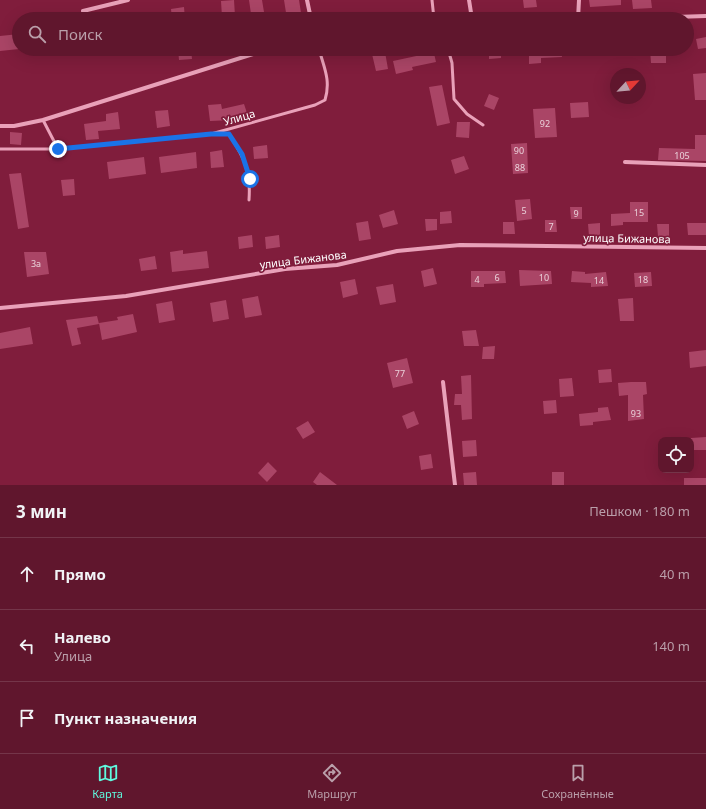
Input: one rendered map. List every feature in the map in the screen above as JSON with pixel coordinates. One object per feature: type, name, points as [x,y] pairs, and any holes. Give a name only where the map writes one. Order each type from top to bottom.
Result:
[{"type":"street","points":[[83,11],[128,0]]},
{"type":"street","points":[[307,0],[310,12]]},
{"type":"street","points":[[468,0],[471,12]]},
{"type":"street","points":[[578,12],[579,0]]},
{"type":"street","points":[[694,16],[706,16]]},
{"type":"street","points":[[0,126],[14,126],[43,120],[247,56]]},
{"type":"street","points":[[625,162],[706,165]]},
{"type":"street","name":"улица Бижанова","points":[[0,308],[126,296],[285,269],[337,266],[397,251],[460,245],[706,248]]},
{"type":"street","points":[[443,382],[455,485]]},
{"type":"lane","points":[[432,0],[433,12]]},
{"type":"lane","name":"Улица","points":[[0,149],[58,149],[211,134],[315,105],[325,100],[329,88],[320,56]]},
{"type":"lane","points":[[450,56],[452,63],[454,98],[467,114],[483,125]]},
{"type":"lane","points":[[43,120],[58,149]]},
{"type":"lane","points":[[211,134],[229,134],[242,154],[250,179],[249,200]]},
{"type":"building","points":[[234,0],[235,12],[222,12],[221,1]]},
{"type":"building","points":[[249,0],[262,0],[264,12],[251,12]]},
{"type":"building","points":[[284,0],[299,0],[301,12],[286,12]]},
{"type":"building","points":[[523,0],[536,0],[537,7],[524,8]]},
{"type":"building","points":[[589,0],[621,0],[621,5],[590,7]]},
{"type":"building","points":[[632,0],[651,0],[652,8],[633,9]]},
{"type":"building","points":[[184,7],[184,12],[171,12],[171,9]]},
{"type":"building","points":[[12,35],[12,50],[0,51],[0,36]]},
{"type":"building","points":[[706,37],[706,48],[698,49],[696,39]]},
{"type":"building","points":[[179,56],[192,56],[192,59],[179,60]]},
{"type":"building","points":[[372,56],[386,56],[388,69],[376,71]]},
{"type":"building","points":[[416,56],[435,56],[436,62],[412,67],[413,70],[396,74],[393,61]]},
{"type":"building","points":[[489,56],[501,56],[501,58],[489,59]]},
{"type":"building","points":[[529,56],[562,56],[541,58],[541,63],[529,64]]},
{"type":"building","points":[[650,56],[666,56],[666,63],[651,63]]},
{"type":"building","points":[[706,73],[706,100],[695,100],[693,74]]},
{"type":"building","points":[[442,85],[450,123],[437,126],[429,87]]},
{"type":"building","points":[[489,94],[499,98],[494,110],[484,106]]},
{"type":"building","points":[[588,102],[589,117],[571,118],[570,103]]},
{"type":"building","points":[[221,104],[222,109],[244,104],[248,116],[232,120],[210,121],[208,105]]},
{"type":"building","points":[[555,108],[557,137],[535,138],[533,109]]},
{"type":"building","points":[[168,110],[170,126],[157,128],[155,111]]},
{"type":"building","points":[[118,112],[120,129],[98,131],[99,139],[86,140],[84,124],[106,121],[106,114]]},
{"type":"building","points":[[457,122],[470,122],[469,138],[456,137]]},
{"type":"building","points":[[10,132],[22,133],[21,145],[10,144]]},
{"type":"building","points":[[695,135],[706,135],[706,161],[658,160],[659,148],[695,149]]},
{"type":"building","points":[[527,143],[528,173],[513,174],[511,144]]},
{"type":"building","points":[[267,145],[268,158],[254,159],[253,147]]},
{"type":"building","points":[[222,150],[224,167],[211,168],[210,152]]},
{"type":"building","points":[[196,152],[197,168],[161,173],[159,157]]},
{"type":"building","points":[[464,156],[469,169],[455,174],[451,160]]},
{"type":"building","points":[[144,157],[146,174],[109,179],[107,162]]},
{"type":"building","points":[[21,173],[29,227],[18,229],[9,174]]},
{"type":"building","points":[[74,179],[75,195],[63,196],[61,180]]},
{"type":"building","points":[[530,199],[532,219],[517,221],[515,200]]},
{"type":"building","points":[[630,202],[648,202],[648,222],[623,222],[623,225],[611,226],[611,214],[630,213]]},
{"type":"building","points":[[570,207],[582,207],[582,219],[571,219]]},
{"type":"building","points":[[394,210],[398,224],[383,228],[379,215]]},
{"type":"building","points":[[451,211],[452,223],[440,224],[440,212]]},
{"type":"building","points":[[425,219],[437,219],[437,230],[426,231]]},
{"type":"building","points":[[545,220],[556,220],[557,232],[545,232]]},
{"type":"building","points":[[368,221],[371,239],[359,241],[356,223]]},
{"type":"building","points":[[503,222],[514,222],[515,234],[503,234]]},
{"type":"building","points":[[600,223],[600,235],[589,236],[588,224]]},
{"type":"building","points":[[687,223],[706,223],[706,235],[688,235]]},
{"type":"building","points":[[657,224],[669,224],[669,236],[658,236]]},
{"type":"building","points":[[252,235],[253,247],[239,249],[238,237]]},
{"type":"building","points":[[279,235],[280,247],[266,249],[265,237]]},
{"type":"building","points":[[183,250],[183,254],[207,251],[209,268],[172,272],[170,252]]},
{"type":"building","points":[[24,252],[46,252],[49,274],[27,277]]},
{"type":"building","points":[[155,256],[157,269],[141,271],[139,259]]},
{"type":"building","points":[[433,268],[437,284],[424,287],[421,271]]},
{"type":"building","points":[[519,270],[551,271],[552,284],[520,286]]},
{"type":"building","points":[[471,271],[505,271],[506,283],[484,284],[484,287],[471,287]]},
{"type":"building","points":[[572,271],[585,272],[585,274],[606,272],[608,286],[591,287],[591,283],[571,282]]},
{"type":"building","points":[[651,272],[652,286],[635,287],[634,273]]},
{"type":"building","points":[[355,279],[358,294],[343,298],[340,282]]},
{"type":"building","points":[[393,284],[396,302],[380,305],[376,287]]},
{"type":"building","points":[[258,296],[262,315],[245,318],[242,299]]},
{"type":"building","points":[[633,298],[634,321],[620,321],[618,299]]},
{"type":"building","points":[[226,300],[229,319],[213,322],[210,303]]},
{"type":"building","points":[[172,301],[175,320],[159,323],[156,304]]},
{"type":"building","points":[[133,314],[137,332],[102,340],[99,323],[118,320],[117,317]]},
{"type":"building","points":[[97,316],[99,324],[77,328],[81,344],[72,346],[66,320]]},
{"type":"building","points":[[30,327],[33,344],[0,349],[0,333]]},
{"type":"building","points":[[476,330],[479,346],[464,346],[462,331]]},
{"type":"building","points":[[495,346],[494,359],[482,359],[483,347]]},
{"type":"building","points":[[706,350],[706,366],[690,368],[689,352]]},
{"type":"building","points":[[407,358],[413,383],[393,388],[387,363]]},
{"type":"building","points":[[611,369],[612,382],[599,383],[598,370]]},
{"type":"building","points":[[471,375],[472,419],[462,420],[461,405],[454,405],[455,394],[462,394],[461,376]]},
{"type":"building","points":[[572,378],[574,396],[560,397],[559,379]]},
{"type":"building","points":[[646,382],[647,394],[643,395],[644,419],[628,421],[628,395],[619,396],[618,383]]},
{"type":"building","points":[[556,400],[557,413],[544,414],[543,401]]},
{"type":"building","points":[[608,407],[611,420],[593,422],[593,425],[580,426],[579,414],[598,412],[598,408]]},
{"type":"building","points":[[414,411],[419,424],[407,429],[402,416]]},
{"type":"building","points":[[308,421],[315,432],[303,439],[296,428]]},
{"type":"building","points":[[706,437],[706,450],[694,450],[694,438]]},
{"type":"building","points":[[476,440],[477,456],[463,457],[462,441]]},
{"type":"building","points":[[431,454],[433,468],[421,470],[419,456]]},
{"type":"building","points":[[268,462],[277,471],[267,482],[258,473]]},
{"type":"building","points":[[320,472],[337,485],[317,485],[313,482]]},
{"type":"building","points":[[476,472],[477,485],[464,485],[463,473]]},
{"type":"building","points":[[552,472],[564,472],[564,485],[552,485]]},
{"type":"building","points":[[684,478],[706,478],[706,485],[684,485]]},
{"type":"route","points":[[58,149],[211,134],[229,134],[242,154],[250,179]]}]
